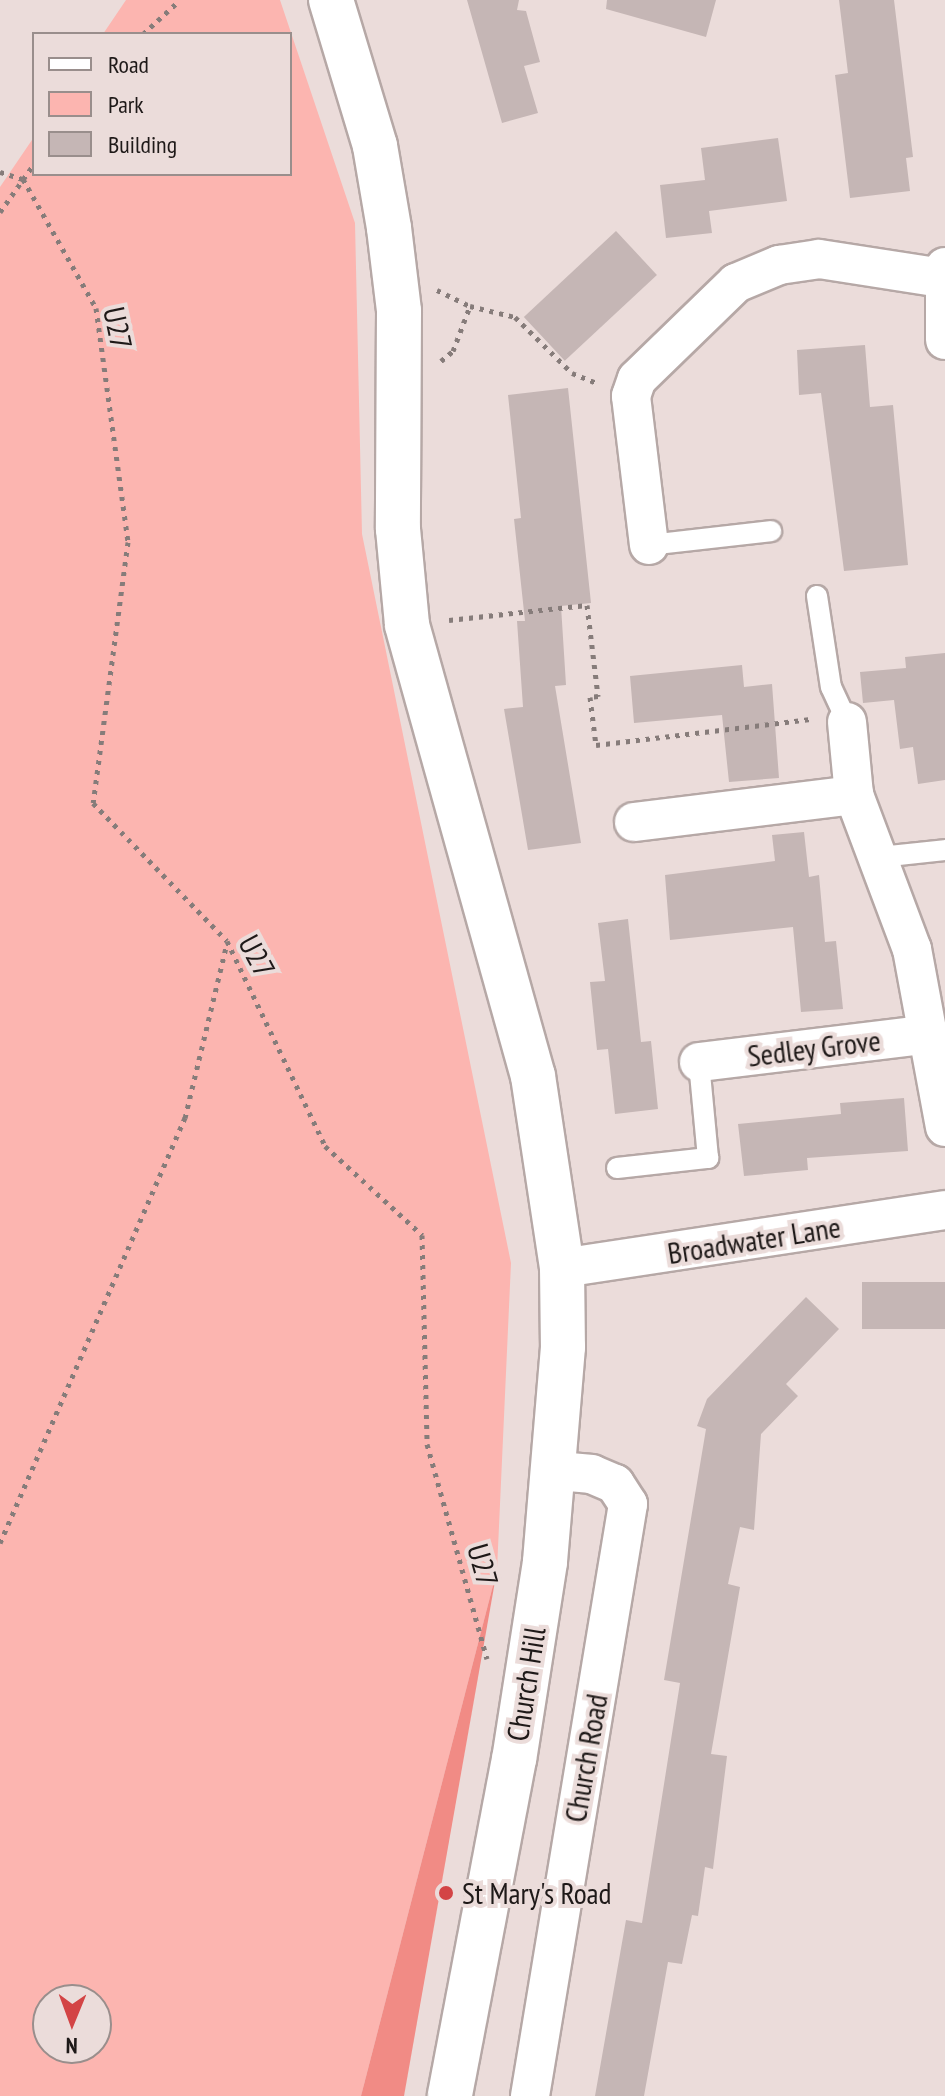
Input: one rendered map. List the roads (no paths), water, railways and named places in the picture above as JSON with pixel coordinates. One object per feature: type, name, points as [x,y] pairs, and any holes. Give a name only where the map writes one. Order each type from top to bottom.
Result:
[{"type":"street","name":"Church Hill","points":[[331,0],[375,146],[389,228],[399,311],[398,529],[407,625],[533,1076],[562,1268],[555,1471],[514,1759],[450,2096]]},
{"type":"street","points":[[649,545],[631,396],[648,363],[736,283],[779,265],[819,259],[944,273],[945,340]]},
{"type":"street","points":[[845,719],[854,795],[880,857],[929,946],[929,1034],[944,1104]]},
{"type":"street","points":[[634,822],[854,795]]},
{"type":"street","name":"Sedley Grove","points":[[699,1062],[929,1034]]},
{"type":"street","name":"Broadwater Lane","points":[[562,1268],[945,1210]]},
{"type":"street","name":"Church Road","points":[[530,2096],[628,1504],[615,1484],[592,1474],[555,1471]]},
{"type":"lane","points":[[649,545],[771,531]]},
{"type":"lane","points":[[817,596],[831,687],[845,719]]},
{"type":"lane","points":[[880,857],[945,850]]},
{"type":"lane","points":[[617,1168],[708,1158],[699,1062]]},
{"type":"place","name":"St Mary's Road","points":[[446,1893]]}]
